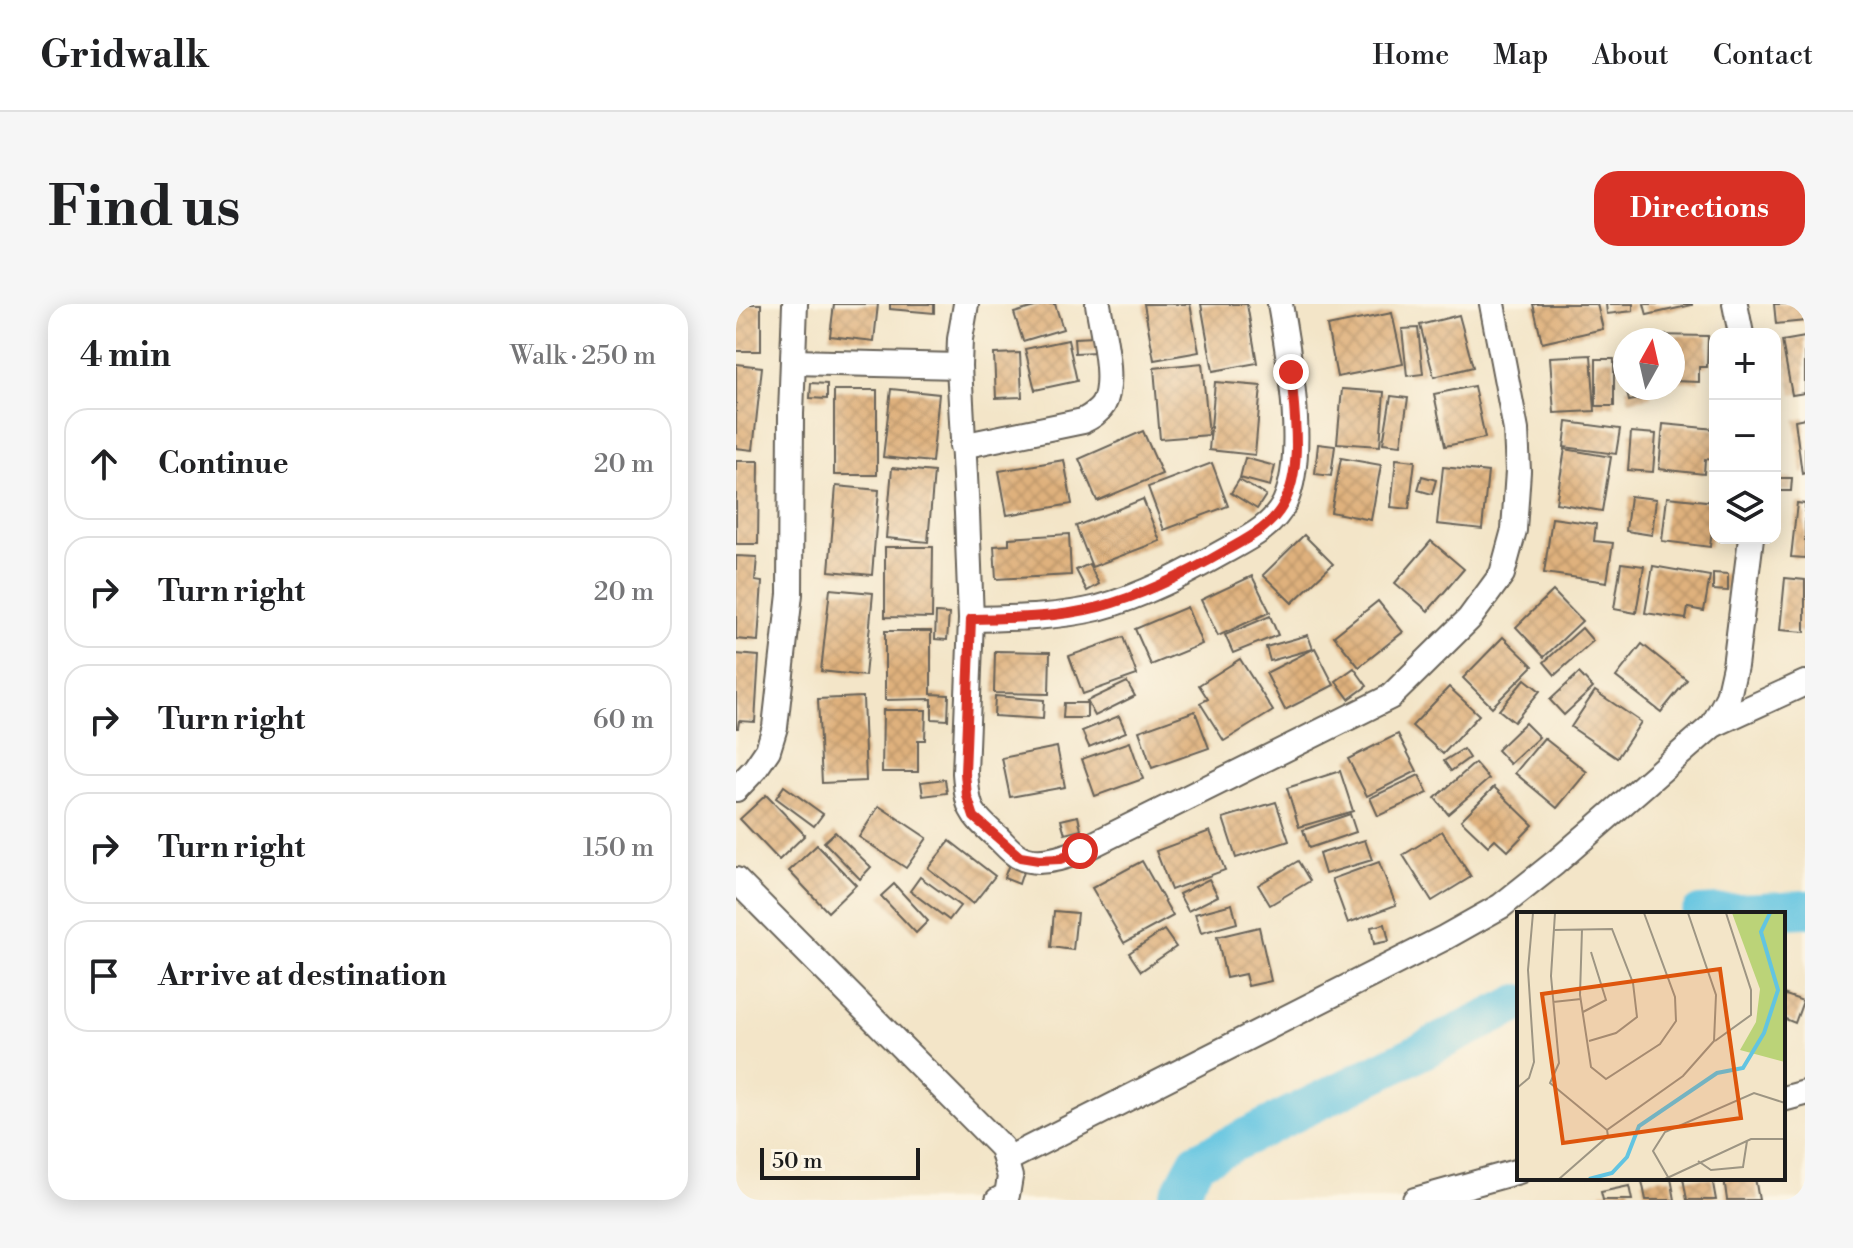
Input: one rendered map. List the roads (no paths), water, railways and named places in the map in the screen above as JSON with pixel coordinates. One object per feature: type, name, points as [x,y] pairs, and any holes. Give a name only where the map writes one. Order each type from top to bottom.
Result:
[{"type":"street","points":[[736,789],[768,750],[775,727],[790,594],[795,304]]},
{"type":"street","points":[[966,304],[959,366],[971,619],[965,773],[967,796],[974,817],[1020,857],[1039,860],[1060,859],[1080,851],[1390,697],[1469,619],[1502,574],[1514,530],[1518,471],[1516,430],[1492,304]]},
{"type":"street","points":[[962,446],[1083,421],[1102,406],[1109,374],[1098,304]]},
{"type":"street","points":[[971,619],[1050,615],[1096,608],[1140,594],[1183,575],[1257,533],[1274,518],[1284,503],[1295,460],[1291,372],[1280,304]]},
{"type":"street","points":[[1735,304],[1740,328]]},
{"type":"street","points":[[793,362],[959,366]]},
{"type":"street","points":[[1713,725],[1728,697],[1735,666],[1750,544]]},
{"type":"street","points":[[1006,1160],[1430,946],[1501,906],[1713,725],[1805,683]]},
{"type":"street","points":[[736,880],[1002,1148],[1010,1177],[1007,1195],[998,1200]]},
{"type":"street","points":[[1785,1098],[1805,1093]]},
{"type":"street","points":[[1415,1200],[1517,1172]]},
{"type":"waterway","points":[[1742,912],[1805,909]]},
{"type":"waterway","points":[[1176,1200],[1197,1161],[1517,1004]]}]
